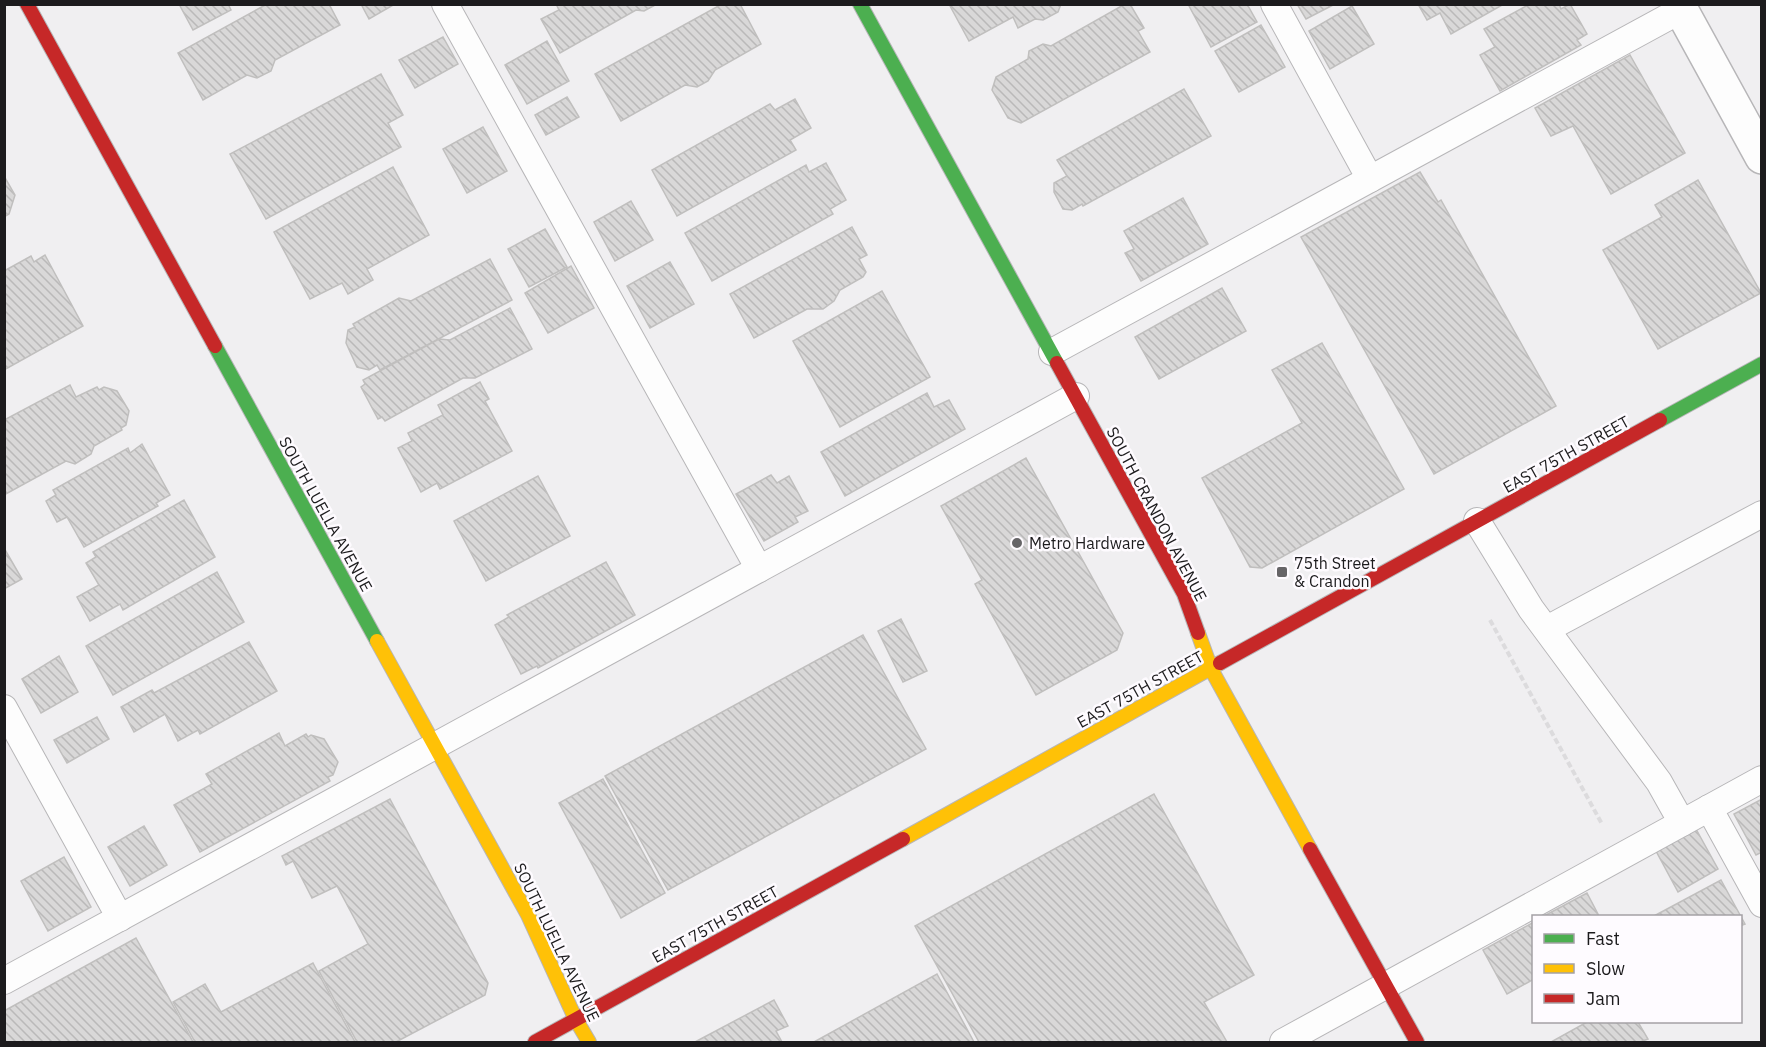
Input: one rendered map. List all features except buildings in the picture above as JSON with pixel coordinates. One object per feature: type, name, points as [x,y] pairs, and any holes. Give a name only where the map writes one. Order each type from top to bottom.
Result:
[{"type":"street","name":"SOUTH LUELLA AVENUE","points":[[27,4],[528,915],[576,1020],[589,1042]]},
{"type":"street","name":"SOUTH CRANDON AVENUE","points":[[860,4],[1184,594],[1211,669],[1417,1042]]},
{"type":"street","points":[[1679,7],[1761,157]]},
{"type":"street","name":"EAST 75TH STREET","points":[[536,1042],[1761,364]]},
{"type":"lane","points":[[445,4],[759,569]]},
{"type":"lane","points":[[1274,4],[1370,179]]},
{"type":"lane","points":[[1052,352],[1679,7]]},
{"type":"lane","points":[[4,981],[1076,396]]},
{"type":"lane","points":[[1547,629],[1761,514]]},
{"type":"lane","points":[[1477,522],[1531,609],[1659,782],[1682,823]]},
{"type":"lane","points":[[4,708],[120,918]]},
{"type":"lane","points":[[1283,1042],[1761,779]]},
{"type":"lane","points":[[1708,808],[1761,903]]},
{"type":"path","points":[[1485,612],[1604,829]]},
{"type":"traffic: fast","points":[[860,4],[1057,363]]},
{"type":"traffic: fast","points":[[215,346],[377,641]]},
{"type":"traffic: fast","points":[[1660,420],[1762,364]]},
{"type":"traffic: slow","points":[[1198,633],[1211,669],[1310,849]]},
{"type":"traffic: slow","points":[[377,641],[528,915],[576,1020],[589,1042]]},
{"type":"traffic: slow","points":[[903,839],[1220,663]]},
{"type":"traffic: jam","points":[[27,4],[215,346]]},
{"type":"traffic: jam","points":[[1057,363],[1184,594],[1198,633]]},
{"type":"traffic: jam","points":[[1220,663],[1660,420]]},
{"type":"traffic: jam","points":[[535,1042],[903,839]]},
{"type":"traffic: jam","points":[[1310,849],[1417,1042]]},
{"type":"place","name":"Metro Hardware","points":[[1017,543]]},
{"type":"place","name":"75th Street & Crandon","points":[[1282,572]]}]
